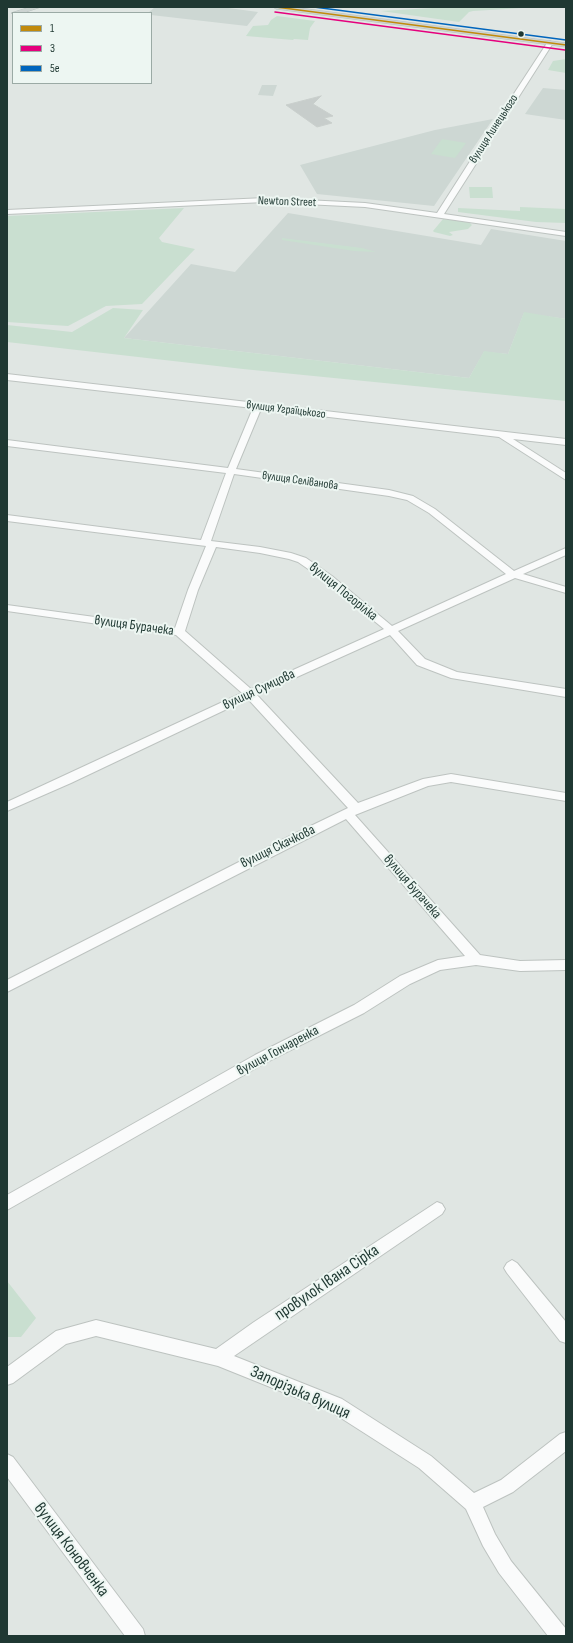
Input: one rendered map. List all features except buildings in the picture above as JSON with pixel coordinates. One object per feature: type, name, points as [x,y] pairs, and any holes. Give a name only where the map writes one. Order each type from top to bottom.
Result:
[{"type":"main road","points":[[7,10],[18,7]]},
{"type":"main road","points":[[18,12],[38,7]]},
{"type":"main road","points":[[276,7],[566,45]]},
{"type":"street","name":"вулиця Линецького","points":[[440,215],[472,162],[550,43]]},
{"type":"street","name":"Newton Street","points":[[7,212],[265,200],[365,205],[566,234]]},
{"type":"street","name":"вулиця Уграїцького","points":[[7,377],[566,442]]},
{"type":"street","points":[[179,632],[231,471],[258,407]]},
{"type":"street","points":[[500,434],[566,477]]},
{"type":"street","name":"вулиця Селіванова","points":[[7,443],[231,471],[389,493],[410,498],[432,511],[512,574],[566,590]]},
{"type":"street","name":"вулиця Погорілка","points":[[7,518],[209,543],[291,556],[302,560],[328,578],[391,630],[420,662],[436,670],[473,679],[566,693]]},
{"type":"street","name":"вулиця Сумцова","points":[[7,807],[512,574],[566,551]]},
{"type":"street","name":"вулиця Бурачека","points":[[7,608],[179,632],[250,694],[352,811],[476,960]]},
{"type":"street","name":"вулиця Скачкова","points":[[7,986],[352,811],[427,782],[451,778],[566,796]]},
{"type":"street","name":"вулиця Гончаренка","points":[[7,1203],[260,1059],[359,1009],[405,980],[438,965],[476,960],[520,966],[566,965]]},
{"type":"street","name":"провулок Івана Сірка","points":[[218,1358],[437,1209]]},
{"type":"street","points":[[512,1268],[566,1334]]},
{"type":"street","name":"Запорізька вулиця","points":[[7,1378],[62,1337],[96,1328],[218,1358],[336,1405],[425,1462],[472,1503],[489,1540],[505,1568],[560,1636]]},
{"type":"street","points":[[472,1503],[508,1486],[566,1440]]},
{"type":"street","name":"вулиця Коновченка","points":[[8,1471],[136,1636]]},
{"type":"shaded area","points":[[155,7],[221,7],[258,12],[247,26],[152,15],[152,12],[149,12]]},
{"type":"shaded area","points":[[262,85],[277,85],[273,96],[258,95]]},
{"type":"shaded area","points":[[543,88],[566,90],[566,120],[525,114]]},
{"type":"shaded area","points":[[493,119],[434,206],[317,194],[300,165],[435,130]]},
{"type":"shaded area","points":[[288,213],[481,245],[491,229],[566,241],[566,319],[524,313],[508,354],[484,352],[469,378],[124,338],[191,264],[235,272]]},
{"type":"green space","points":[[450,7],[539,7],[473,11],[469,12],[459,22],[381,11]]},
{"type":"green space","points":[[277,16],[315,21],[310,28],[308,40],[246,36],[253,26],[268,25],[271,20]]},
{"type":"green space","points":[[566,59],[566,73],[548,70],[553,61]]},
{"type":"green space","points":[[442,139],[466,143],[455,158],[431,154]]},
{"type":"green space","points":[[469,187],[492,187],[493,198],[470,198]]},
{"type":"green space","points":[[520,207],[566,209],[566,223],[536,222],[458,212],[458,208],[520,211]]},
{"type":"green space","points":[[184,208],[159,238],[162,242],[195,249],[142,304],[106,306],[68,326],[7,322],[7,216]]},
{"type":"green space","points":[[443,219],[469,222],[472,225],[468,229],[449,232],[453,235],[450,236],[434,232],[433,231]]},
{"type":"green space","points":[[282,238],[362,248],[376,252],[354,251],[282,240]]},
{"type":"green space","points":[[113,308],[143,310],[124,338],[469,378],[484,351],[508,354],[524,312],[566,319],[566,401],[243,369],[7,342],[7,325],[72,332]]},
{"type":"green space","points":[[7,1281],[36,1318],[21,1337],[7,1337]]},
{"type":"transit line","name":"1","points":[[276,7],[566,45]]},
{"type":"transit line","name":"5е","points":[[314,7],[566,40]]},
{"type":"transit line","name":"3","points":[[275,12],[565,50]]}]
